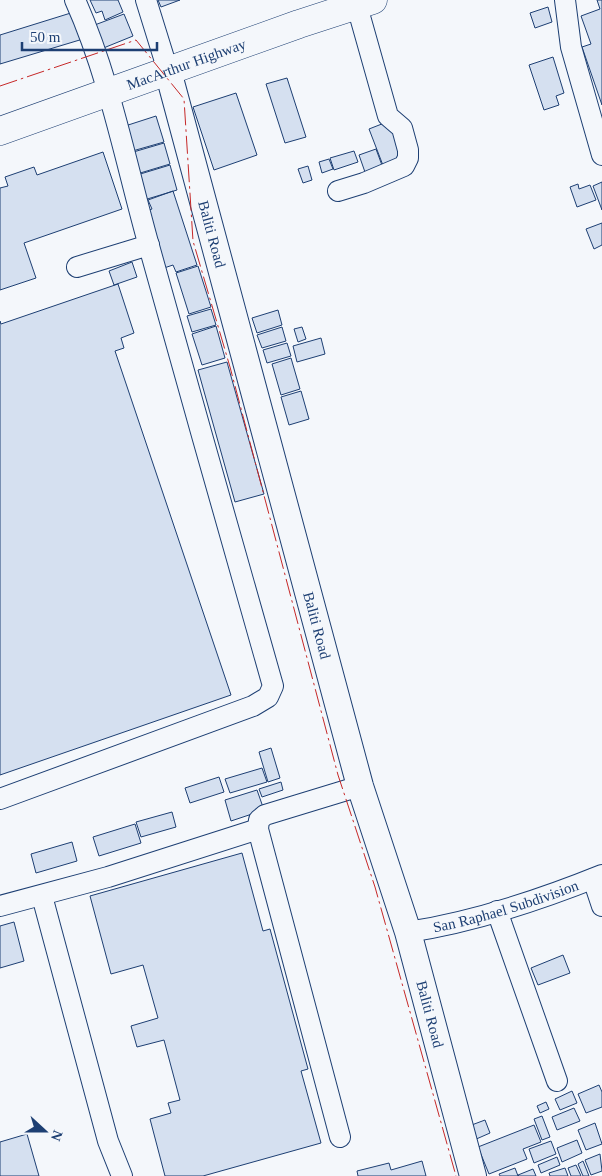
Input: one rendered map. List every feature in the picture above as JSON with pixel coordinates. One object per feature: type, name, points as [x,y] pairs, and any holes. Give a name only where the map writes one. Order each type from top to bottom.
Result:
[{"type":"highway","name":"MacArthur Highway","points":[[0,132],[168,71],[365,3]]},
{"type":"main road","name":"Baliti Road","points":[[168,71],[360,786],[408,932],[472,1176]]},
{"type":"street","points":[[0,799],[253,706],[268,697],[273,686],[149,245],[109,93],[92,38],[76,0]]},
{"type":"street","points":[[146,0],[168,71]]},
{"type":"street","points":[[565,0],[571,47],[602,155]]},
{"type":"street","points":[[338,191],[382,176],[404,166],[408,158],[402,128],[388,116],[365,3]]},
{"type":"street","points":[[77,267],[149,245]]},
{"type":"street","points":[[340,1137],[258,829],[259,820],[264,815],[360,786]]},
{"type":"street","points":[[0,906],[42,896],[258,829]]},
{"type":"street","points":[[597,877],[602,906]]},
{"type":"street","name":"San Raphael Subdivision","points":[[408,932],[439,927],[497,911],[597,877]]},
{"type":"street","points":[[42,896],[108,1141],[122,1176]]},
{"type":"street","points":[[497,911],[557,1081]]},
{"type":"building","points":[[90,0],[118,0],[123,12],[105,20],[102,11],[96,13]]},
{"type":"building","points":[[158,0],[180,0],[161,7]]},
{"type":"building","points":[[597,0],[602,0],[602,105],[582,47],[591,44],[581,16],[600,9]]},
{"type":"building","points":[[548,7],[552,22],[535,28],[530,13]]},
{"type":"building","points":[[74,12],[83,39],[0,64],[0,35]]},
{"type":"building","points":[[124,14],[133,36],[101,49],[92,26]]},
{"type":"building","points":[[553,57],[564,93],[556,96],[559,105],[544,110],[529,65]]},
{"type":"building","points":[[287,78],[306,137],[285,143],[266,84]]},
{"type":"building","points":[[236,93],[257,155],[214,170],[193,107]]},
{"type":"building","points":[[156,116],[164,142],[129,152],[122,127]]},
{"type":"building","points":[[392,120],[407,160],[384,168],[369,129]]},
{"type":"building","points":[[164,143],[170,164],[137,174],[130,153]]},
{"type":"building","points":[[376,149],[383,168],[366,175],[359,155]]},
{"type":"building","points":[[354,151],[358,162],[334,170],[330,158]]},
{"type":"building","points":[[103,152],[122,209],[24,243],[36,278],[0,290],[0,188],[8,186],[5,177],[34,167],[37,175]]},
{"type":"building","points":[[329,159],[333,169],[322,173],[319,162]]},
{"type":"building","points":[[170,165],[177,190],[144,200],[137,175]]},
{"type":"building","points":[[308,166],[312,180],[303,183],[298,169]]},
{"type":"building","points":[[602,182],[602,210],[593,186]]},
{"type":"building","points":[[578,184],[579,189],[590,185],[596,200],[577,207],[570,187]]},
{"type":"building","points":[[173,191],[197,265],[176,272],[173,265],[161,269],[143,212],[152,209],[148,200]]},
{"type":"building","points":[[602,223],[602,245],[594,249],[586,229]]},
{"type":"building","points":[[132,262],[137,277],[114,285],[109,271]]},
{"type":"building","points":[[198,266],[211,307],[189,314],[176,273]]},
{"type":"building","points":[[118,284],[134,333],[121,338],[124,348],[115,351],[231,695],[0,775],[0,321],[1,324]]},
{"type":"building","points":[[211,309],[216,325],[192,332],[187,316]]},
{"type":"building","points":[[278,310],[282,325],[257,333],[252,318]]},
{"type":"building","points":[[216,326],[225,358],[202,365],[192,334]]},
{"type":"building","points":[[282,327],[286,341],[262,348],[257,335]]},
{"type":"building","points":[[302,327],[306,339],[298,342],[294,329]]},
{"type":"building","points":[[321,338],[325,354],[297,362],[293,346]]},
{"type":"building","points":[[287,343],[291,356],[267,363],[263,350]]},
{"type":"building","points":[[291,358],[300,389],[281,395],[272,364]]},
{"type":"building","points":[[227,362],[264,494],[235,502],[198,370]]},
{"type":"building","points":[[301,391],[309,419],[289,425],[281,397]]},
{"type":"building","points":[[271,748],[280,778],[268,782],[259,752]]},
{"type":"building","points":[[262,768],[267,782],[230,793],[225,779]]},
{"type":"building","points":[[219,777],[224,792],[190,803],[185,788]]},
{"type":"building","points":[[281,782],[283,790],[262,797],[259,789]]},
{"type":"building","points":[[257,790],[264,810],[231,821],[225,800]]},
{"type":"building","points":[[172,812],[176,827],[141,837],[136,822]]},
{"type":"building","points":[[135,824],[141,843],[99,856],[93,837]]},
{"type":"building","points":[[72,842],[77,861],[36,873],[31,854]]},
{"type":"building","points":[[242,853],[263,931],[270,929],[308,1069],[301,1071],[321,1143],[203,1176],[165,1176],[150,1119],[171,1113],[168,1103],[180,1100],[164,1040],[137,1047],[131,1026],[158,1018],[143,965],[111,974],[90,896]]},
{"type":"building","points":[[14,922],[24,961],[0,968],[0,926]]},
{"type":"building","points":[[563,955],[570,973],[538,985],[531,968]]},
{"type":"building","points":[[599,1085],[602,1092],[602,1107],[586,1113],[578,1094]]},
{"type":"building","points":[[572,1091],[577,1103],[560,1110],[555,1099]]},
{"type":"building","points":[[546,1102],[549,1109],[540,1113],[537,1106]]},
{"type":"building","points":[[574,1108],[580,1121],[557,1130],[552,1117]]},
{"type":"building","points":[[542,1116],[550,1137],[542,1140],[534,1119]]},
{"type":"building","points":[[485,1120],[490,1133],[474,1140],[469,1126]]},
{"type":"building","points":[[595,1123],[602,1144],[586,1150],[578,1130]]},
{"type":"building","points":[[534,1125],[541,1142],[523,1149],[527,1159],[489,1174],[478,1147]]},
{"type":"building","points":[[27,1134],[39,1176],[0,1176],[0,1142]]},
{"type":"building","points":[[577,1140],[582,1153],[562,1162],[557,1148]]},
{"type":"building","points":[[551,1141],[556,1154],[534,1163],[529,1149]]},
{"type":"building","points":[[600,1154],[602,1171],[591,1175],[585,1160]]},
{"type":"building","points":[[557,1157],[560,1165],[541,1173],[538,1165]]},
{"type":"building","points":[[422,1161],[426,1176],[358,1176],[357,1171],[389,1163],[391,1170]]},
{"type":"building","points":[[583,1161],[589,1176],[583,1176],[578,1164]]},
{"type":"building","points":[[576,1165],[581,1176],[571,1176],[568,1168]]},
{"type":"building","points":[[515,1168],[518,1176],[500,1176],[499,1174]]},
{"type":"building","points":[[565,1168],[568,1176],[550,1176],[549,1173]]},
{"type":"building","points":[[533,1169],[536,1176],[518,1175]]},
{"type":"power","points":[[0,86],[136,40],[184,99],[193,241],[230,367],[338,775],[375,887],[456,1176]]}]
